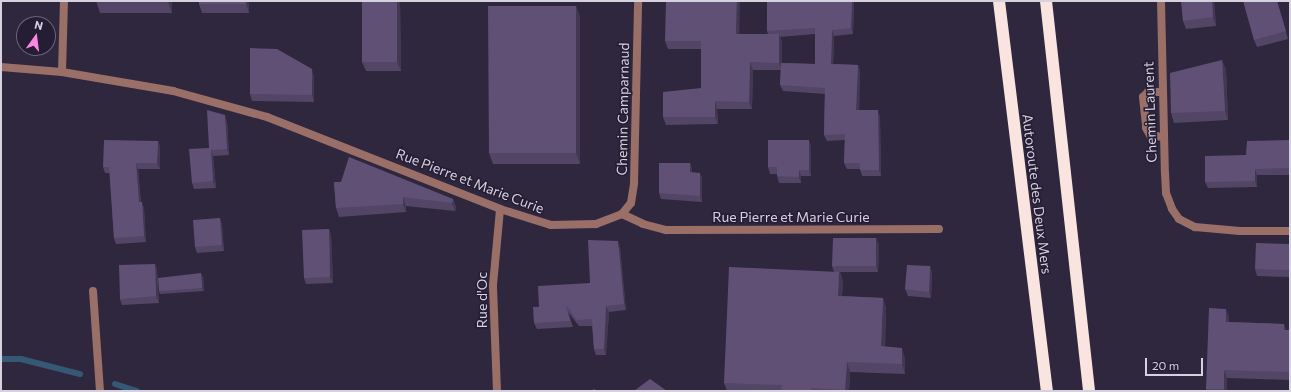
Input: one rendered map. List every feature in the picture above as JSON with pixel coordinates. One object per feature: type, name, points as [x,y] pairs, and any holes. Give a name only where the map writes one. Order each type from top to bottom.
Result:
[{"type":"highway","name":"Autoroute des Deux Mers","points":[[999,1],[1046,391]]},
{"type":"highway","name":"Autoroute des Deux Mers","points":[[1046,1],[1089,391]]},
{"type":"street","points":[[62,72],[64,1]]},
{"type":"street","name":"Chemin Camparnaud","points":[[622,214],[631,202],[634,183],[638,1]]},
{"type":"street","name":"Chemin Laurent","points":[[1161,1],[1163,137],[1166,193],[1179,219],[1195,227],[1212,229],[1290,231]]},
{"type":"street","name":"Rue Pierre et Marie Curie","points":[[1,67],[62,72],[173,91],[267,117],[500,209],[551,225],[596,224],[622,214],[643,224],[666,230],[939,229]]},
{"type":"street","points":[[1162,92],[1148,92],[1143,97],[1146,128],[1150,135],[1163,137]]},
{"type":"street","name":"Rue d'Oc","points":[[497,391],[493,285],[500,209]]},
{"type":"street","points":[[93,291],[100,391]]},
{"type":"building","points":[[168,1],[168,2],[96,2]]},
{"type":"building","points":[[199,1],[246,1],[246,4],[199,4]]},
{"type":"building","points":[[362,1],[397,1],[397,62],[362,62]]},
{"type":"building","points":[[666,1],[737,1],[736,34],[779,34],[779,63],[750,62],[749,102],[715,101],[715,117],[663,117],[663,92],[701,88],[701,41],[665,41]]},
{"type":"building","points":[[767,1],[852,1],[851,28],[832,30],[831,64],[858,65],[856,110],[878,110],[879,170],[860,170],[860,163],[844,163],[845,134],[824,135],[825,88],[780,85],[781,63],[815,64],[815,28],[767,31]]},
{"type":"building","points":[[1181,1],[1212,1],[1213,17],[1183,21]]},
{"type":"building","points":[[1243,1],[1277,1],[1286,31],[1254,40]]},
{"type":"building","points":[[488,6],[576,6],[576,153],[489,153]]},
{"type":"building","points":[[250,48],[277,49],[312,69],[312,95],[250,94]]},
{"type":"building","points":[[1222,60],[1225,111],[1171,113],[1170,73]]},
{"type":"building","points":[[207,110],[225,115],[227,149],[211,150],[213,181],[192,183],[189,149],[209,148]]},
{"type":"building","points":[[104,140],[158,141],[157,163],[136,163],[139,202],[142,202],[144,236],[114,238],[109,167],[103,167]]},
{"type":"building","points":[[768,140],[809,140],[809,170],[799,170],[799,177],[777,176],[777,167],[768,167]]},
{"type":"building","points":[[1290,140],[1290,168],[1255,169],[1255,181],[1205,182],[1205,156],[1246,155],[1247,141]]},
{"type":"building","points":[[349,157],[453,199],[452,203],[403,197],[403,204],[336,208],[334,182],[341,182]]},
{"type":"building","points":[[659,163],[690,163],[690,172],[700,173],[700,196],[659,193]]},
{"type":"building","points":[[220,218],[222,245],[195,247],[193,220]]},
{"type":"building","points":[[329,229],[330,277],[304,278],[302,230]]},
{"type":"building","points":[[833,238],[876,238],[876,266],[832,266]]},
{"type":"building","points":[[588,240],[618,241],[624,304],[606,306],[604,349],[594,349],[592,319],[577,320],[566,305],[570,321],[534,323],[533,307],[539,307],[538,286],[590,283]]},
{"type":"building","points":[[1256,243],[1290,244],[1290,270],[1255,269]]},
{"type":"building","points":[[155,264],[156,296],[120,299],[119,265]]},
{"type":"building","points":[[907,265],[930,266],[929,292],[905,289]]},
{"type":"building","points":[[729,267],[839,272],[838,296],[883,298],[881,346],[902,348],[902,364],[847,362],[845,390],[811,388],[811,391],[781,391],[782,385],[724,383]]},
{"type":"building","points":[[201,273],[202,288],[159,291],[158,278]]},
{"type":"building","points":[[1209,308],[1226,309],[1226,322],[1284,324],[1284,330],[1290,330],[1290,372],[1224,370],[1224,389],[1206,389]]},
{"type":"building","points":[[650,379],[667,391],[634,391]]},
{"type":"waterway","points":[[1,359],[21,359],[80,374]]},
{"type":"waterway","points":[[115,384],[137,391]]}]
